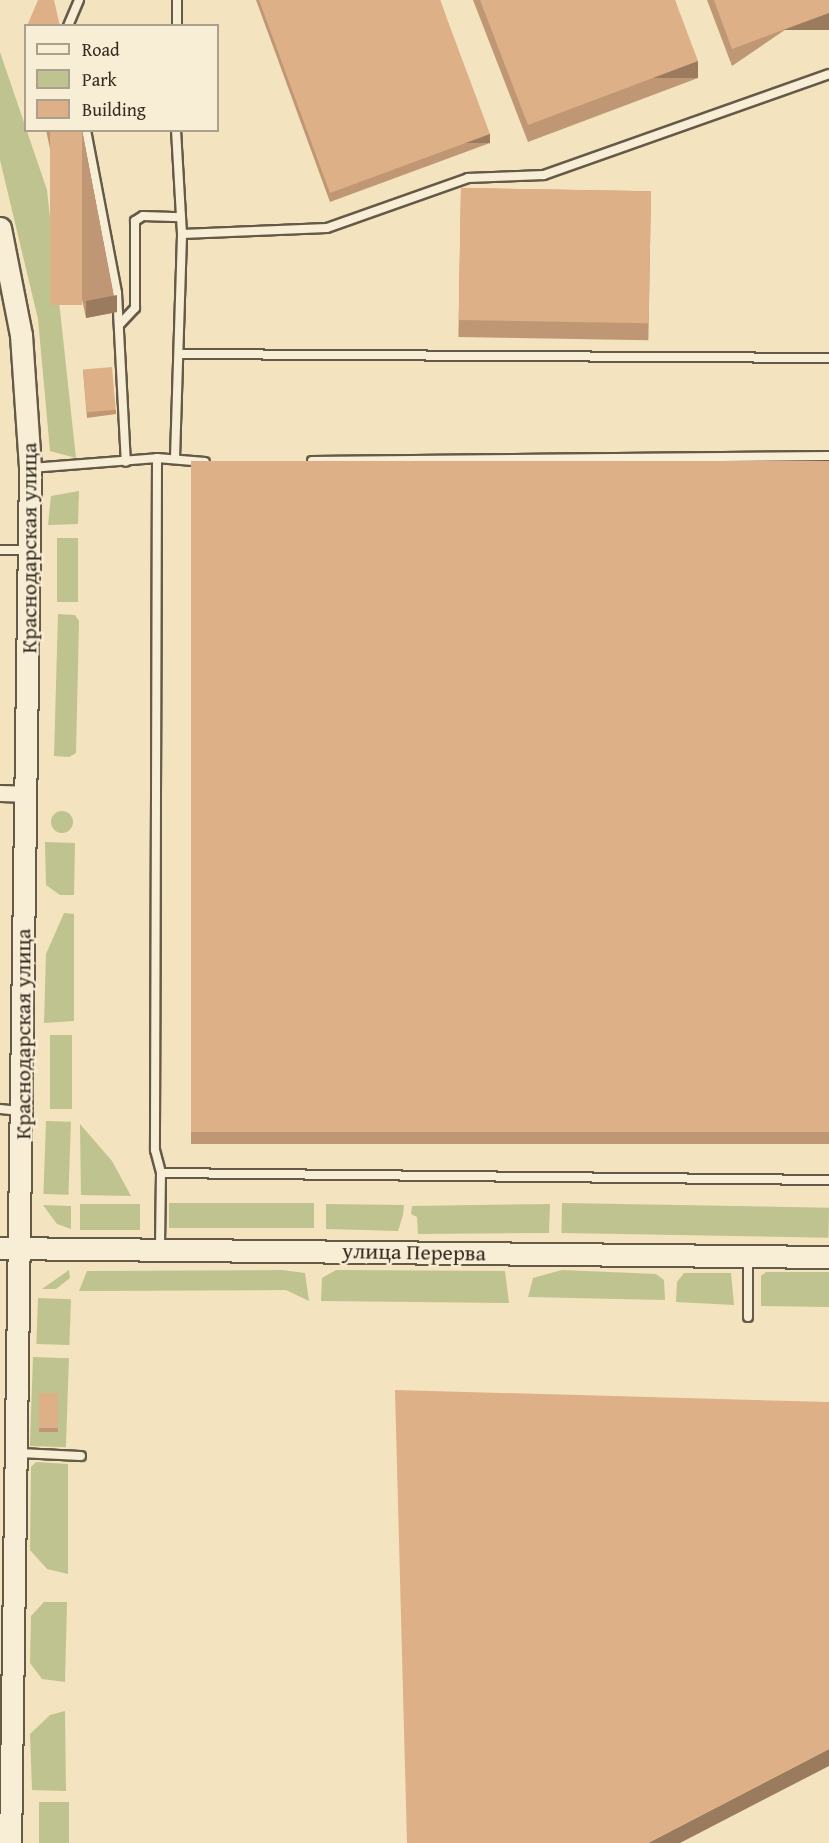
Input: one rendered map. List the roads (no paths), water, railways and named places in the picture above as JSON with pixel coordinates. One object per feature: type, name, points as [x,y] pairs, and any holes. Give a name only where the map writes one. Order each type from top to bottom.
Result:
[{"type":"street","name":"Краснодарская улица","points":[[0,228],[21,335],[30,468],[24,795],[22,1112],[10,1248],[11,1415],[14,1453],[6,1734],[10,1843]]},
{"type":"street","points":[[0,794],[24,795]]},
{"type":"street","name":"улица Перерва","points":[[10,1248],[829,1257]]},
{"type":"lane","points":[[69,24],[79,0]]},
{"type":"lane","points":[[177,0],[177,24]]},
{"type":"lane","points":[[182,234],[327,228],[468,178],[544,175],[829,74]]},
{"type":"lane","points":[[86,132],[120,324],[126,462]]},
{"type":"lane","points":[[175,458],[182,234],[176,132]]},
{"type":"lane","points":[[120,324],[135,308],[135,221],[181,217]]},
{"type":"lane","points":[[180,354],[829,358]]},
{"type":"lane","points":[[296,461],[829,456]]},
{"type":"lane","points":[[30,468],[157,458],[218,462]]},
{"type":"lane","points":[[157,458],[155,1150],[161,1173],[160,1250]]},
{"type":"lane","points":[[0,550],[29,550]]},
{"type":"lane","points":[[0,1109],[22,1112]]},
{"type":"lane","points":[[161,1173],[829,1180]]},
{"type":"lane","points":[[748,1257],[748,1317]]},
{"type":"lane","points":[[14,1453],[81,1456]]}]
